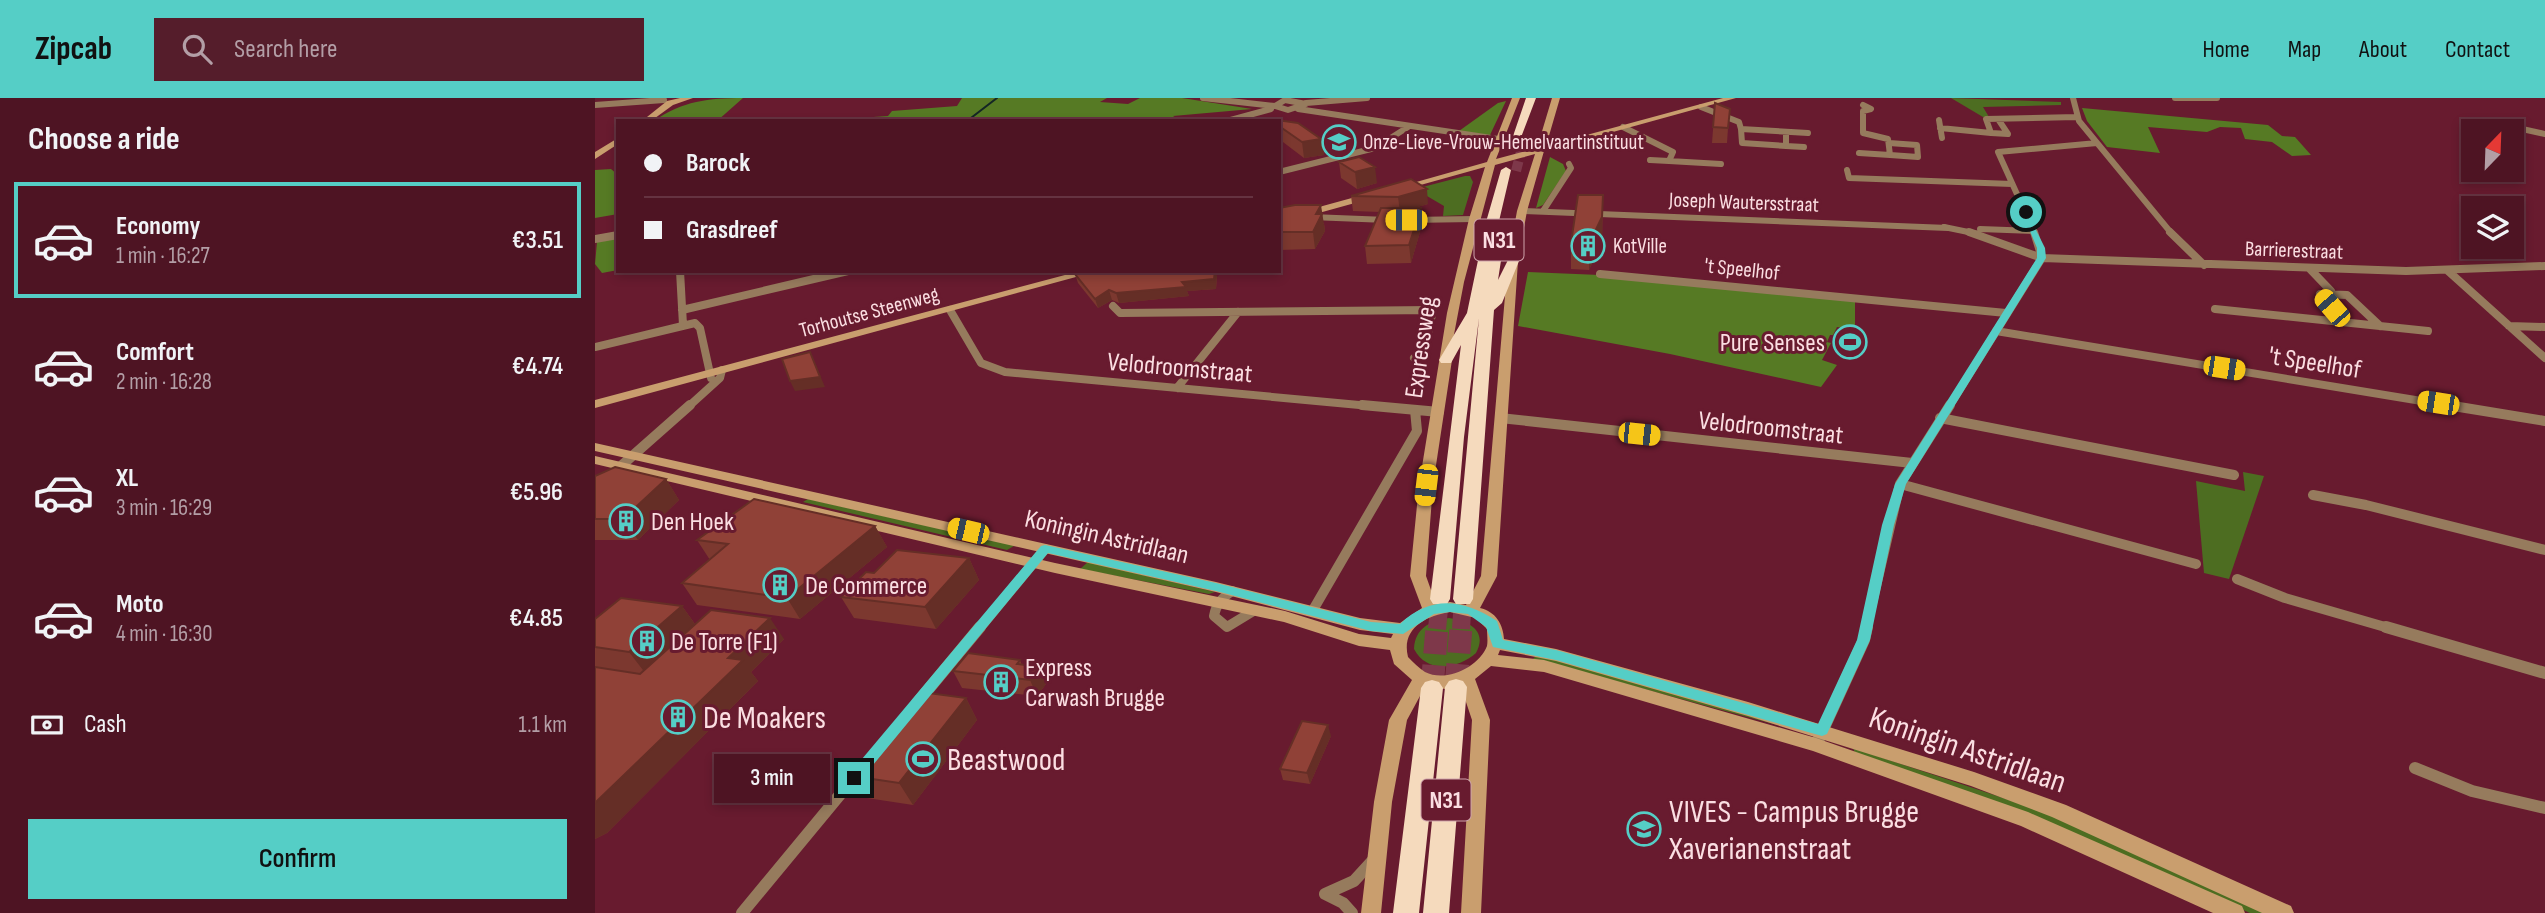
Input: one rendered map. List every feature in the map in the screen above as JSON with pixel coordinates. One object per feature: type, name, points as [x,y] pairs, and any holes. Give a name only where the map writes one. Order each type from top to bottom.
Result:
[{"type":"highway","points":[[1531,98],[1520,140],[1540,98]]},
{"type":"highway","name":"Expressweg","points":[[1436,605],[1481,311],[1493,267],[1511,171]]},
{"type":"highway","points":[[1446,360],[1463,323],[1497,301],[1513,261]]},
{"type":"highway","name":"Expressweg","points":[[1467,604],[1481,311]]},
{"type":"highway","name":"N31","points":[[1406,913],[1427,682]]},
{"type":"highway","name":"N31","points":[[1436,913],[1461,682]]},
{"type":"street","points":[[595,105],[691,98]]},
{"type":"street","points":[[1203,98],[1298,109],[1498,139]]},
{"type":"street","points":[[1298,109],[1315,98]]},
{"type":"street","points":[[1234,119],[1276,107],[1290,99],[1305,102],[1367,98]]},
{"type":"street","name":"Expressweg","points":[[1436,605],[1418,576],[1422,519],[1451,319],[1474,219],[1498,139],[1515,98]]},
{"type":"street","points":[[1427,682],[1404,665],[1398,654],[1400,637],[1415,618],[1436,605],[1450,607],[1467,604],[1489,576],[1513,261],[1522,211],[1556,98]]},
{"type":"street","points":[[1390,190],[1732,98]]},
{"type":"street","points":[[2073,98],[2077,117],[2097,143],[2168,230],[2204,265]]},
{"type":"street","points":[[2175,98],[2217,98]]},
{"type":"street","points":[[648,119],[668,100]]},
{"type":"street","points":[[1854,107],[1863,105],[1863,133],[1885,137],[1889,143],[1890,155]]},
{"type":"street","points":[[1700,107],[1739,122],[1742,143],[1804,147]]},
{"type":"street","points":[[1991,133],[1986,119],[2077,117]]},
{"type":"street","points":[[1938,120],[1941,133],[1951,134],[1950,131],[2008,134],[1998,119]]},
{"type":"street","points":[[1281,172],[1375,148],[1408,127]]},
{"type":"street","points":[[1619,128],[1673,152],[1669,161]]},
{"type":"street","points":[[1741,129],[1808,133]]},
{"type":"street","points":[[2524,129],[2545,134]]},
{"type":"street","points":[[1786,132],[1786,146]]},
{"type":"street","points":[[595,156],[616,141]]},
{"type":"street","points":[[1889,143],[1917,145],[1919,170]]},
{"type":"street","points":[[1819,738],[1864,640],[1888,525],[1900,484],[2042,258],[2034,231],[1998,156],[2000,151],[2097,143]]},
{"type":"street","points":[[1859,153],[1918,157]]},
{"type":"street","points":[[1650,160],[1720,164]]},
{"type":"street","points":[[1543,211],[1571,167],[1569,164]]},
{"type":"street","points":[[1847,170],[1849,178],[2012,184]]},
{"type":"street","points":[[1281,220],[1378,194]]},
{"type":"street","points":[[1330,207],[1355,219]]},
{"type":"street","points":[[1330,207],[1337,218]]},
{"type":"street","name":"Joseph Wautersstraat","points":[[1522,211],[2034,231]]},
{"type":"street","points":[[1297,216],[1474,219]]},
{"type":"street","name":"Joseph Wautersstraat","points":[[1944,227],[1985,235],[2042,258]]},
{"type":"street","points":[[595,239],[616,235]]},
{"type":"street","name":"Barrierestraat","points":[[2042,258],[2309,268],[2447,270],[2545,266]]},
{"type":"street","points":[[2309,268],[2331,290],[2353,296],[2380,326]]},
{"type":"street","points":[[2447,270],[2545,358]]},
{"type":"street","points":[[680,273],[683,325]]},
{"type":"street","points":[[682,310],[839,273]]},
{"type":"street","name":"Torhoutse Steenweg","points":[[595,410],[737,368],[1086,273]]},
{"type":"street","name":"'t Speelhof","points":[[1600,274],[2006,313]]},
{"type":"street","points":[[2331,290],[2320,294],[2345,322]]},
{"type":"street","points":[[1113,306],[1120,313],[1433,310],[1424,352],[1414,358]]},
{"type":"street","points":[[2215,309],[2428,331]]},
{"type":"street","name":"Velodroomstraat","points":[[950,310],[977,357],[990,368],[1020,374],[1439,412]]},
{"type":"street","points":[[1177,388],[1238,312]]},
{"type":"street","points":[[595,347],[683,325],[698,326],[717,374],[595,491]]},
{"type":"street","points":[[2509,326],[2545,327]]},
{"type":"street","name":"'t Speelhof","points":[[1996,331],[2545,421]]},
{"type":"street","name":"Torhoutse Steenweg","points":[[595,404],[717,374]]},
{"type":"street","points":[[1313,610],[1417,431],[1415,410]]},
{"type":"street","name":"Velodroomstraat","points":[[1500,418],[1912,463]]},
{"type":"street","points":[[1940,418],[2234,475]]},
{"type":"street","name":"Koningin Astridlaan","points":[[595,447],[626,461],[643,475],[774,501],[1255,610],[1359,640],[1400,637]]},
{"type":"street","name":"Koningin Astridlaan","points":[[595,460],[626,461],[788,491],[1313,610],[1400,637]]},
{"type":"street","points":[[626,482],[643,475]]},
{"type":"street","points":[[1900,484],[2196,564]]},
{"type":"street","points":[[595,491],[614,487]]},
{"type":"street","points":[[774,501],[788,491]]},
{"type":"street","points":[[2313,495],[2366,505],[2545,550]]},
{"type":"street","points":[[906,715],[1045,549]]},
{"type":"street","points":[[2237,579],[2285,598],[2545,673]]},
{"type":"street","points":[[1232,591],[1218,602],[1214,616],[1227,627],[1255,610]]},
{"type":"street","points":[[1371,913],[1383,802],[1398,720],[1427,682],[1461,682],[1490,660],[1497,644],[1492,624],[1467,604]]},
{"type":"street","name":"Koningin Astridlaan","points":[[1497,644],[1556,655],[2059,811],[2284,913]]},
{"type":"street","name":"Koningin Astridlaan","points":[[1490,660],[1544,666],[1819,738],[2028,820],[2235,913]]},
{"type":"street","points":[[1461,682],[1481,720],[1471,913]]},
{"type":"street","points":[[742,913],[871,757]]},
{"type":"street","points":[[2414,768],[2472,791],[2545,808]]},
{"type":"street","points":[[1352,913],[1343,904],[1325,894],[1354,881],[1379,853]]},
{"type":"green space","points":[[743,98],[719,119],[657,119],[685,105]]},
{"type":"green space","points":[[962,98],[1107,98],[1100,102],[1128,104],[1140,98],[1182,98],[1252,109],[1173,116],[1178,119],[844,119],[888,116],[892,111],[957,106]]},
{"type":"green space","points":[[1951,98],[2061,102],[2061,105],[1983,107],[1989,117],[1983,117]]},
{"type":"green space","points":[[1506,101],[1490,135],[1459,131],[1498,103]]},
{"type":"green space","points":[[2082,108],[2268,125],[2282,136],[2295,137],[2311,155],[2292,156],[2272,142],[2245,139],[2241,128],[2220,127],[2207,132],[2148,127],[2160,153],[2107,147],[2087,121]]},
{"type":"green space","points":[[1550,157],[1563,164],[1566,171],[1543,205],[1536,208]]},
{"type":"green space","points":[[611,169],[616,173],[616,214],[595,218],[595,170]]},
{"type":"green space","points":[[1470,176],[1473,182],[1463,215],[1443,216],[1444,206],[1415,189]]},
{"type":"green space","points":[[616,238],[616,270],[602,273],[595,264],[597,242]]},
{"type":"green space","points":[[1528,272],[1600,275],[1855,299],[1855,329],[1837,327],[1833,335],[1830,335],[1827,342],[1831,343],[1822,360],[1837,365],[1821,387],[1670,354],[1518,326]]},
{"type":"green space","points":[[2243,472],[2264,476],[2229,579],[2204,573],[2196,481],[2245,491]]},
{"type":"green space","points":[[808,499],[1014,546],[1007,550],[803,502]]},
{"type":"green space","points":[[1088,562],[1215,592],[1209,594],[1080,569]]},
{"type":"green space","points":[[1449,618],[1475,628],[1480,639],[1476,653],[1461,663],[1452,665],[1427,662],[1414,649],[1417,636],[1430,624]]},
{"type":"green space","points":[[1537,655],[1786,723],[1792,729],[1533,659]]},
{"type":"green space","points":[[1853,748],[2045,812],[2265,913],[2250,913],[2066,830],[1855,753]]},
{"type":"building","points":[[1715,103],[1730,109],[1728,128],[1713,127]]},
{"type":"building","points":[[1281,121],[1298,123],[1321,139],[1302,142],[1281,127]]},
{"type":"building","points":[[1359,157],[1375,167],[1355,172],[1339,162]]},
{"type":"building","points":[[1411,179],[1427,189],[1398,197],[1351,196]]},
{"type":"building","points":[[1578,195],[1603,195],[1602,217],[1589,244],[1571,243]]},
{"type":"building","points":[[1321,205],[1316,214],[1322,214],[1313,232],[1281,232],[1281,208]]},
{"type":"building","points":[[1381,208],[1421,208],[1409,245],[1365,246]]},
{"type":"building","points":[[1215,273],[1214,279],[1182,282],[1186,287],[1116,293],[1109,290],[1095,299],[1075,274]]},
{"type":"building","points":[[810,352],[820,377],[790,381],[782,359]]},
{"type":"building","points":[[615,467],[666,479],[623,519],[595,519],[595,476]]},
{"type":"building","name":"De Commerce","points":[[754,499],[875,526],[787,598],[682,583],[728,544],[697,540]]},
{"type":"building","points":[[897,550],[969,558],[925,607],[841,597],[866,572],[874,573]]},
{"type":"building","points":[[621,598],[682,606],[629,652],[595,647],[595,619]]},
{"type":"building","points":[[711,610],[770,618],[728,658],[743,660],[595,803],[595,667],[640,674]]},
{"type":"building","points":[[968,653],[1020,660],[1017,664],[1039,667],[1030,680],[953,671]]},
{"type":"building","points":[[921,692],[966,698],[899,783],[852,776]]},
{"type":"building","points":[[1302,721],[1328,725],[1307,773],[1280,769]]},
{"type":"waterway","points":[[970,119],[997,98]]},
{"type":"tunnel","points":[[1516,171],[1524,140]]},
{"type":"tunnel","points":[[1437,629],[1440,599]]},
{"type":"tunnel","points":[[1461,629],[1463,599]]},
{"type":"tunnel","points":[[1432,688],[1437,627]]},
{"type":"tunnel","points":[[1456,687],[1461,627]]},
{"type":"place","name":"Onze-Lieve-Vrouw-Hemelvaartinstituut","points":[[1339,142]]},
{"type":"place","name":"KotVille","points":[[1588,246]]},
{"type":"place","name":"Pure Senses","points":[[1850,342]]},
{"type":"place","name":"Den Hoek","points":[[626,521]]},
{"type":"place","name":"De Commerce","points":[[780,585]]},
{"type":"place","name":"De Torre (F1)","points":[[647,641]]},
{"type":"place","name":"Express Carwash Brugge","points":[[1001,682]]},
{"type":"place","name":"De Moakers","points":[[678,717]]},
{"type":"place","name":"Beastwood","points":[[923,759]]},
{"type":"place","name":"VIVES - Campus Brugge Xaverianenstraat","points":[[1644,829]]},
{"type":"route","points":[[854,778],[1045,549],[1216,587],[1371,626],[1403,629],[1409,622],[1431,610],[1450,607],[1471,610],[1492,624],[1497,644],[1556,655],[1822,730],[1864,640],[1888,525],[1900,484],[2042,258],[2041,248],[2026,212]]}]
